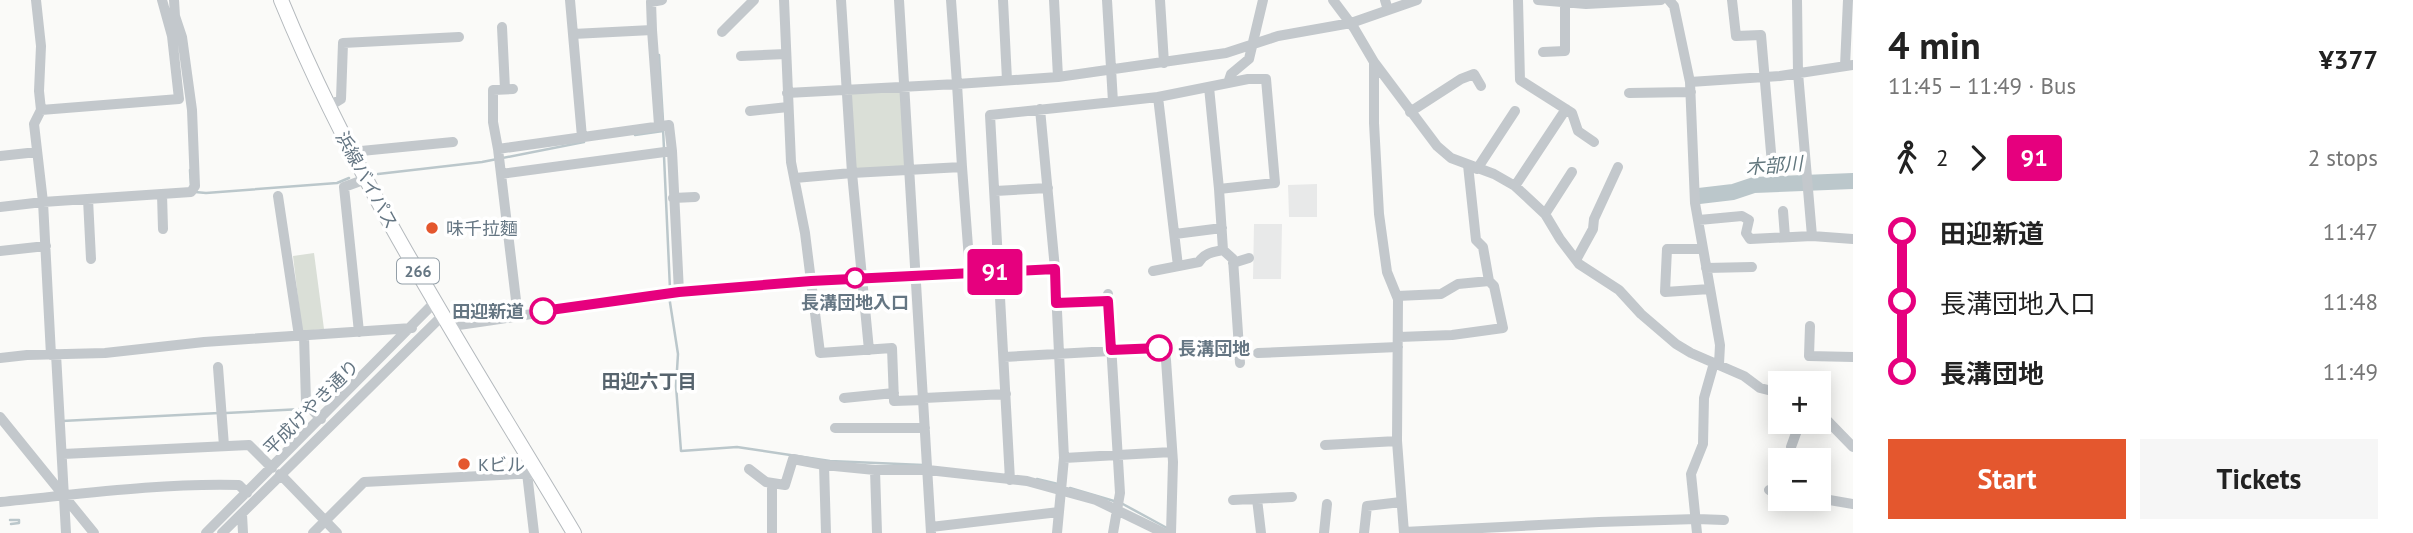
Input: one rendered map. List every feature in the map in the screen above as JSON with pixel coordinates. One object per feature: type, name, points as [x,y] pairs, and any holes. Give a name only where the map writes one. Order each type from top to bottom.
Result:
[{"type":"highway","name":"浜線バイパス","points":[[281,0],[306,60],[351,152],[533,473],[574,533]]},
{"type":"street","points":[[36,0],[41,46],[41,110],[34,124],[43,202],[63,454],[66,533]]},
{"type":"street","points":[[41,110],[179,99],[172,36],[162,0]]},
{"type":"street","points":[[0,207],[191,192],[195,186],[192,110],[183,37],[175,16],[174,0]]},
{"type":"street","points":[[570,0],[582,137]]},
{"type":"street","points":[[659,125],[651,2],[662,0]]},
{"type":"street","points":[[722,32],[754,0]]},
{"type":"street","points":[[784,0],[791,162],[805,233],[820,353],[892,348],[894,401],[1006,394]]},
{"type":"street","points":[[841,0],[852,173],[869,349]]},
{"type":"street","points":[[899,0],[931,530],[1059,512]]},
{"type":"street","points":[[951,0],[970,272]]},
{"type":"street","points":[[1003,0],[1007,80]]},
{"type":"street","points":[[1054,0],[1058,77]]},
{"type":"street","points":[[1107,0],[1113,102]]},
{"type":"street","points":[[1160,0],[1164,63]]},
{"type":"street","points":[[1228,83],[1231,74],[1249,59],[1263,0]]},
{"type":"street","points":[[1334,0],[1374,62],[1437,146],[1451,158],[1494,174],[1515,186],[1545,214],[1576,260],[1619,290],[1641,314],[1676,344],[1768,390]]},
{"type":"street","points":[[787,93],[1058,77],[1164,63],[1226,53],[1278,36],[1351,23],[1386,5],[1417,0]]},
{"type":"street","points":[[1518,0],[1520,80],[1572,113],[1578,131],[1594,142]]},
{"type":"street","points":[[1538,0],[1661,0]]},
{"type":"street","points":[[1669,0],[1674,6],[1690,87],[1695,203],[1720,345],[1717,363],[1704,398],[1701,452],[1691,474],[1697,533]]},
{"type":"street","points":[[1732,0],[1736,36],[1761,35],[1772,164]]},
{"type":"street","points":[[1797,0],[1798,73],[1812,236]]},
{"type":"street","points":[[1629,93],[1849,66],[1848,0]]},
{"type":"street","points":[[1543,52],[1565,51],[1566,1]]},
{"type":"street","points":[[502,27],[509,89],[493,90],[493,122],[518,317]]},
{"type":"street","points":[[573,34],[652,30]]},
{"type":"street","points":[[328,107],[341,99],[343,43],[459,37]]},
{"type":"street","points":[[741,56],[786,54]]},
{"type":"street","points":[[1374,62],[1379,214],[1387,272],[1397,296],[1398,441],[1404,532],[1724,520]]},
{"type":"street","points":[[1410,112],[1461,79],[1474,74],[1481,86]]},
{"type":"street","points":[[1009,477],[990,115],[1158,97],[1248,79],[1266,79],[1275,183],[1219,188]]},
{"type":"street","points":[[1209,87],[1223,250],[1233,259],[1240,363]]},
{"type":"street","points":[[1158,97],[1178,266]]},
{"type":"street","points":[[751,111],[788,107]]},
{"type":"street","points":[[1040,109],[1055,269],[1064,457],[1056,533]]},
{"type":"street","points":[[1515,186],[1566,109]]},
{"type":"street","points":[[1258,353],[1398,342],[1503,328],[1494,286],[1489,281],[1483,247],[1476,240],[1472,167],[1515,111]]},
{"type":"street","points":[[498,149],[669,125],[679,292]]},
{"type":"street","points":[[351,152],[453,142]]},
{"type":"street","points":[[501,174],[671,151]]},
{"type":"street","points":[[0,156],[37,152]]},
{"type":"street","points":[[794,178],[962,167]]},
{"type":"street","points":[[1576,260],[1593,229],[1594,219],[1618,167]]},
{"type":"street","points":[[1545,214],[1572,172]]},
{"type":"street","points":[[359,332],[344,187],[366,179]]},
{"type":"street","points":[[995,191],[1048,188]]},
{"type":"street","points":[[162,194],[163,229]]},
{"type":"street","points":[[278,196],[302,336],[306,403],[321,419]]},
{"type":"street","points":[[673,198],[695,197]]},
{"type":"street","points":[[88,199],[91,259]]},
{"type":"street","points":[[1783,211],[1785,237]]},
{"type":"street","points":[[1699,220],[1742,216],[1749,220],[1746,233],[1750,239],[1812,236],[1853,239]]},
{"type":"street","points":[[1175,234],[1222,228]]},
{"type":"street","points":[[0,251],[46,246]]},
{"type":"street","points":[[1703,249],[1667,249],[1665,292],[1710,289]]},
{"type":"street","points":[[1153,271],[1199,262],[1211,252],[1223,250]]},
{"type":"street","points":[[1233,263],[1249,258]]},
{"type":"street","points":[[1706,268],[1752,267]]},
{"type":"street","points":[[443,314],[518,317],[679,292],[811,281],[1055,269]]},
{"type":"street","points":[[1397,296],[1441,294],[1458,284],[1489,281]]},
{"type":"street","points":[[1056,303],[1108,297],[1119,496],[1113,533]]},
{"type":"street","name":"平成けやき通り","points":[[222,533],[242,514],[321,419],[412,328],[443,314]]},
{"type":"street","name":"平成けやき通り","points":[[206,533],[443,314]]},
{"type":"street","points":[[0,358],[105,353],[204,342],[412,328]]},
{"type":"street","points":[[1808,331],[1809,356],[1853,357]]},
{"type":"street","points":[[1004,357],[1164,348],[1172,452],[1171,533]]},
{"type":"street","points":[[218,367],[224,446]]},
{"type":"street","points":[[844,398],[894,393]]},
{"type":"street","points":[[0,417],[94,533]]},
{"type":"street","points":[[1831,424],[1853,447]]},
{"type":"street","points":[[835,428],[925,428]]},
{"type":"street","points":[[1791,447],[1796,434]]},
{"type":"street","points":[[1325,445],[1398,441]]},
{"type":"street","points":[[63,454],[248,445],[337,533]]},
{"type":"street","points":[[1064,457],[1172,452]]},
{"type":"street","points":[[749,469],[766,482],[785,485],[793,459],[875,470],[928,470],[1009,477],[1062,487],[1116,509],[1164,533]]},
{"type":"street","points":[[824,465],[826,533]]},
{"type":"street","points":[[875,470],[877,533]]},
{"type":"street","points":[[313,533],[364,482],[533,473],[534,533]]},
{"type":"street","points":[[0,502],[187,484],[239,485],[247,493]]},
{"type":"street","points":[[772,484],[772,533]]},
{"type":"street","points":[[1233,500],[1292,497]]},
{"type":"street","points":[[1257,499],[1261,533]]},
{"type":"street","points":[[1831,500],[1853,504]]},
{"type":"street","points":[[1364,533],[1367,506],[1401,502]]},
{"type":"street","points":[[1324,533],[1327,504]]},
{"type":"street","points":[[242,514],[243,533]]},
{"type":"shaded area","points":[[901,91],[905,168],[854,171],[848,92]]},
{"type":"shaded area","points":[[1317,184],[1317,217],[1289,217],[1288,185]]},
{"type":"shaded area","points":[[1254,224],[1282,224],[1281,279],[1253,279]]},
{"type":"shaded area","points":[[314,253],[324,329],[302,331],[293,256]]},
{"type":"waterway","points":[[659,55],[663,121]]},
{"type":"waterway","points":[[663,128],[664,149]]},
{"type":"waterway","points":[[635,135],[663,131]]},
{"type":"waterway","points":[[378,174],[482,162],[584,142]]},
{"type":"waterway","points":[[664,156],[670,289]]},
{"type":"waterway","points":[[190,170],[191,187]]},
{"type":"waterway","points":[[195,192],[337,183],[349,178]]},
{"type":"waterway","name":"木部川","points":[[1699,196],[1733,192],[1754,185],[1853,181]]},
{"type":"waterway","points":[[669,296],[678,354],[676,386],[681,451],[737,447],[830,461],[923,465]]},
{"type":"waterway","points":[[226,413],[302,409],[302,421]]},
{"type":"waterway","points":[[62,421],[219,413]]},
{"type":"waterway","points":[[1037,479],[1058,484]]},
{"type":"waterway","points":[[1070,488],[1114,501]]},
{"type":"waterway","points":[[1121,503],[1167,528]]},
{"type":"waterway","points":[[10,520],[19,520],[19,523],[11,524]]},
{"type":"bus line","name":"91","points":[[543,311],[679,292],[811,281],[1055,269],[1056,303],[1108,301],[1111,350],[1159,348]]},
{"type":"place","name":"味千拉麵","points":[[432,228]]},
{"type":"place","name":"長溝団地入口","points":[[855,278]]},
{"type":"place","name":"田迎新道","points":[[543,311]]},
{"type":"place","name":"長溝団地","points":[[1159,348]]},
{"type":"place","name":"Kビル","points":[[464,464]]},
{"type":"district","name":"田迎六丁目","points":[[649,381]]}]
